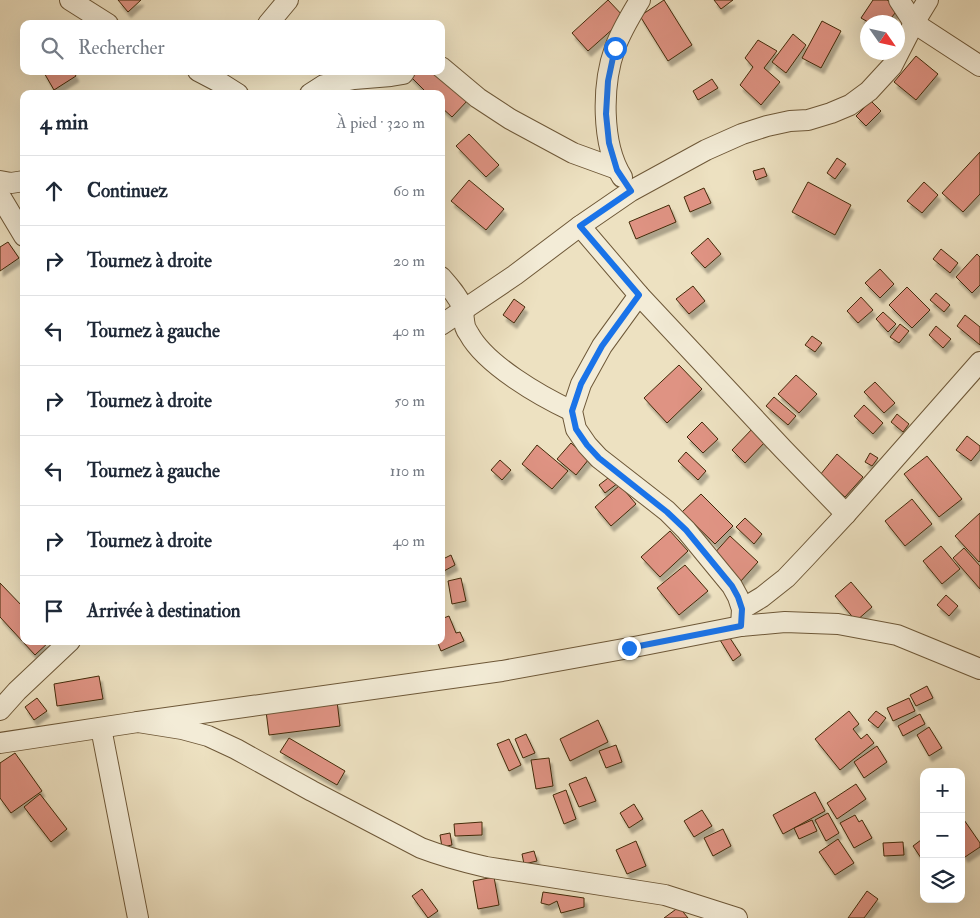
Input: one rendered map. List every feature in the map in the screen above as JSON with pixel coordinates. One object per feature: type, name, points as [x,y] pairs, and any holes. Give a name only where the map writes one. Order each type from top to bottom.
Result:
[{"type":"street","points":[[70,0],[102,20]]},
{"type":"street","points":[[271,20],[288,0]]},
{"type":"street","points":[[631,191],[617,170],[609,143],[606,114],[608,81],[615,48],[640,0]]},
{"type":"street","points":[[899,0],[914,23],[980,66]]},
{"type":"street","points":[[445,322],[515,275],[580,226],[631,191],[706,150],[742,134],[767,126],[808,120],[850,105],[869,91],[892,66],[928,0]]},
{"type":"street","points":[[445,70],[478,98],[510,119],[573,153],[617,170]]},
{"type":"street","points":[[316,90],[324,85],[354,79],[397,75]]},
{"type":"street","points":[[224,77],[235,90]]},
{"type":"street","points":[[0,181],[10,183],[20,182]]},
{"type":"street","points":[[0,196],[20,229]]},
{"type":"street","points":[[580,226],[639,295],[846,514]]},
{"type":"street","points":[[445,282],[464,310],[464,322],[474,343],[489,358],[528,387],[548,400],[572,411]]},
{"type":"street","points":[[639,295],[602,346],[581,384],[572,411],[576,429],[599,458],[667,512],[686,530],[732,586],[738,597],[741,617]]},
{"type":"street","points":[[741,617],[786,578],[846,514],[980,362]]},
{"type":"street","points":[[0,743],[502,671],[629,648],[741,617],[838,624],[897,635],[980,669]]},
{"type":"street","points":[[0,710],[17,691],[66,645]]},
{"type":"street","points":[[138,722],[182,729],[208,736],[236,749],[421,848],[439,855],[486,867],[665,895],[738,918]]},
{"type":"street","points":[[101,728],[136,917]]},
{"type":"building","points":[[118,0],[141,0],[128,12]]},
{"type":"building","points":[[608,0],[625,18],[588,51],[572,33]]},
{"type":"building","points":[[664,0],[692,45],[668,61],[640,16]]},
{"type":"building","points":[[714,0],[733,0],[721,9]]},
{"type":"building","points":[[873,0],[887,0],[899,8],[894,15],[863,15]]},
{"type":"building","points":[[822,21],[841,31],[821,68],[802,58]]},
{"type":"building","points":[[793,34],[806,45],[786,73],[772,62]]},
{"type":"building","points":[[758,40],[777,51],[764,68],[780,82],[761,105],[740,85],[753,67],[745,58]]},
{"type":"building","points":[[916,56],[938,74],[916,100],[894,82]]},
{"type":"building","points":[[45,75],[75,75],[76,76],[54,90]]},
{"type":"building","points":[[409,75],[444,75],[468,100],[452,117],[445,111],[445,90],[424,90]]},
{"type":"building","points":[[712,79],[718,88],[698,100],[693,91]]},
{"type":"building","points":[[871,101],[881,111],[866,126],[856,116]]},
{"type":"building","points":[[469,134],[499,165],[486,177],[456,146]]},
{"type":"building","points":[[980,152],[980,194],[963,212],[942,193]]},
{"type":"building","points":[[837,158],[846,164],[835,179],[827,173]]},
{"type":"building","points":[[764,168],[767,176],[756,180],[753,171]]},
{"type":"building","points":[[469,180],[504,209],[486,230],[451,201]]},
{"type":"building","points":[[808,182],[851,205],[835,235],[792,212]]},
{"type":"building","points":[[924,182],[938,195],[922,213],[907,201]]},
{"type":"building","points":[[704,188],[711,203],[690,212],[684,197]]},
{"type":"building","points":[[669,205],[676,222],[636,239],[629,222]]},
{"type":"building","points":[[708,238],[721,254],[705,268],[691,253]]},
{"type":"building","points":[[8,242],[19,258],[0,271],[0,247]]},
{"type":"building","points":[[941,249],[958,263],[950,273],[933,259]]},
{"type":"building","points":[[977,254],[980,257],[980,285],[972,293],[956,277]]},
{"type":"building","points":[[880,269],[894,284],[880,298],[865,283]]},
{"type":"building","points":[[693,286],[705,301],[689,314],[676,299]]},
{"type":"building","points":[[907,287],[930,310],[912,328],[889,305]]},
{"type":"building","points":[[936,293],[950,305],[944,312],[930,300]]},
{"type":"building","points":[[861,297],[873,310],[858,323],[847,311]]},
{"type":"building","points":[[514,299],[525,307],[514,323],[503,315]]},
{"type":"building","points":[[883,312],[896,324],[888,332],[876,319]]},
{"type":"building","points":[[965,315],[980,327],[980,345],[957,326]]},
{"type":"building","points":[[900,324],[909,331],[899,343],[890,337]]},
{"type":"building","points":[[936,326],[951,339],[943,348],[929,335]]},
{"type":"building","points":[[812,336],[822,343],[815,352],[805,345]]},
{"type":"building","points":[[679,365],[702,389],[667,423],[644,398]]},
{"type":"building","points":[[796,375],[817,394],[799,413],[778,394]]},
{"type":"building","points":[[875,382],[895,403],[884,413],[864,392]]},
{"type":"building","points":[[774,397],[796,416],[788,425],[766,406]]},
{"type":"building","points":[[864,405],[883,423],[873,434],[854,416]]},
{"type":"building","points":[[897,414],[909,424],[903,432],[891,422]]},
{"type":"building","points":[[702,422],[718,439],[703,453],[687,437]]},
{"type":"building","points":[[753,428],[766,441],[745,463],[732,450]]},
{"type":"building","points":[[967,436],[980,446],[980,450],[971,461],[956,450]]},
{"type":"building","points":[[571,443],[589,459],[576,475],[557,459]]},
{"type":"building","points":[[537,445],[568,471],[552,489],[522,464]]},
{"type":"building","points":[[686,452],[706,471],[698,480],[678,461]]},
{"type":"building","points":[[870,453],[878,458],[872,466],[865,462]]},
{"type":"building","points":[[837,454],[863,477],[845,497],[820,475]]},
{"type":"building","points":[[927,456],[962,499],[939,517],[904,474]]},
{"type":"building","points":[[500,460],[511,470],[502,480],[491,470]]},
{"type":"building","points":[[612,475],[618,483],[605,493],[599,485]]},
{"type":"building","points":[[620,485],[636,504],[611,526],[595,507]]},
{"type":"building","points":[[701,494],[733,526],[715,544],[682,512]]},
{"type":"building","points":[[912,499],[932,524],[905,546],[885,521]]},
{"type":"building","points":[[980,513],[980,561],[979,562],[955,536]]},
{"type":"building","points":[[745,518],[762,534],[754,544],[736,527]]},
{"type":"building","points":[[670,531],[688,551],[660,577],[641,557]]},
{"type":"building","points":[[730,536],[758,562],[740,582],[712,556]]},
{"type":"building","points":[[941,546],[960,569],[942,584],[923,561]]},
{"type":"building","points":[[964,548],[980,566],[980,589],[953,558]]},
{"type":"building","points":[[451,555],[455,565],[445,570],[445,558]]},
{"type":"building","points":[[685,565],[708,591],[679,615],[657,588]]},
{"type":"building","points":[[461,578],[466,601],[452,604],[448,581]]},
{"type":"building","points":[[851,582],[872,607],[856,621],[835,596]]},
{"type":"building","points":[[0,583],[20,604],[20,639],[0,617]]},
{"type":"building","points":[[946,595],[958,606],[949,616],[937,605]]},
{"type":"building","points":[[449,616],[456,633],[460,632],[464,641],[441,651],[439,645],[445,645],[445,618]]},
{"type":"building","points":[[728,635],[741,655],[733,661],[720,640]]},
{"type":"building","points":[[26,645],[46,645],[35,655]]},
{"type":"building","points":[[99,676],[103,699],[57,706],[54,684]]},
{"type":"building","points":[[927,686],[933,698],[916,706],[910,695]]},
{"type":"building","points":[[37,698],[47,711],[34,720],[25,707]]},
{"type":"building","points":[[909,698],[915,711],[893,721],[887,708]]},
{"type":"building","points":[[337,701],[340,726],[269,735],[266,711]]},
{"type":"building","points":[[849,711],[859,724],[853,729],[861,739],[867,734],[874,743],[840,770],[815,739]]},
{"type":"building","points":[[876,711],[886,718],[878,728],[868,720]]},
{"type":"building","points":[[920,714],[925,724],[903,736],[898,726]]},
{"type":"building","points":[[598,720],[608,742],[570,761],[560,739]]},
{"type":"building","points":[[929,727],[942,748],[929,756],[917,735]]},
{"type":"building","points":[[526,734],[535,753],[523,758],[515,739]]},
{"type":"building","points":[[289,738],[345,771],[337,785],[280,752]]},
{"type":"building","points":[[509,739],[521,765],[509,771],[497,744]]},
{"type":"building","points":[[616,745],[622,762],[606,768],[599,751]]},
{"type":"building","points":[[877,746],[887,762],[864,778],[854,762]]},
{"type":"building","points":[[15,753],[42,791],[11,813],[0,798],[0,763]]},
{"type":"building","points":[[549,758],[553,786],[536,789],[531,760]]},
{"type":"building","points":[[586,777],[596,801],[579,807],[569,784]]},
{"type":"building","points":[[856,784],[866,799],[837,819],[827,803]]},
{"type":"building","points":[[566,790],[576,819],[564,824],[553,795]]},
{"type":"building","points":[[815,792],[825,811],[783,834],[773,815]]},
{"type":"building","points":[[40,794],[67,829],[51,842],[24,807]]},
{"type":"building","points":[[634,804],[643,819],[629,828],[620,813]]},
{"type":"building","points":[[702,810],[712,826],[694,837],[684,821]]},
{"type":"building","points":[[828,813],[839,833],[826,841],[815,820]]},
{"type":"building","points":[[855,815],[859,822],[862,820],[872,838],[854,848],[840,823]]},
{"type":"building","points":[[812,820],[817,831],[799,839],[794,828]]},
{"type":"building","points":[[965,821],[980,843],[980,847],[965,857]]},
{"type":"building","points":[[482,822],[482,835],[455,836],[454,824]]},
{"type":"building","points":[[723,829],[731,846],[713,856],[704,838]]},
{"type":"building","points":[[450,833],[452,845],[442,847],[440,835]]},
{"type":"building","points":[[838,839],[854,863],[835,875],[819,852]]},
{"type":"building","points":[[636,841],[646,866],[627,874],[616,850]]},
{"type":"building","points":[[920,841],[920,856],[913,846]]},
{"type":"building","points":[[903,842],[904,855],[884,856],[883,843]]},
{"type":"building","points":[[534,851],[537,861],[524,864],[522,854]]},
{"type":"building","points":[[494,877],[499,905],[478,909],[473,881]]},
{"type":"building","points":[[422,889],[438,911],[428,918],[412,896]]},
{"type":"building","points":[[867,891],[878,899],[864,918],[848,918]]},
{"type":"building","points":[[543,892],[584,898],[584,907],[561,913],[557,901],[549,905],[541,903]]},
{"type":"building","points":[[679,907],[688,918],[664,918]]},
{"type":"route","points":[[615,48],[608,81],[606,114],[609,143],[617,170],[631,191],[580,226],[639,295],[602,346],[581,384],[572,411],[576,429],[599,458],[667,512],[686,530],[732,586],[742,609],[741,626],[629,648]]}]
